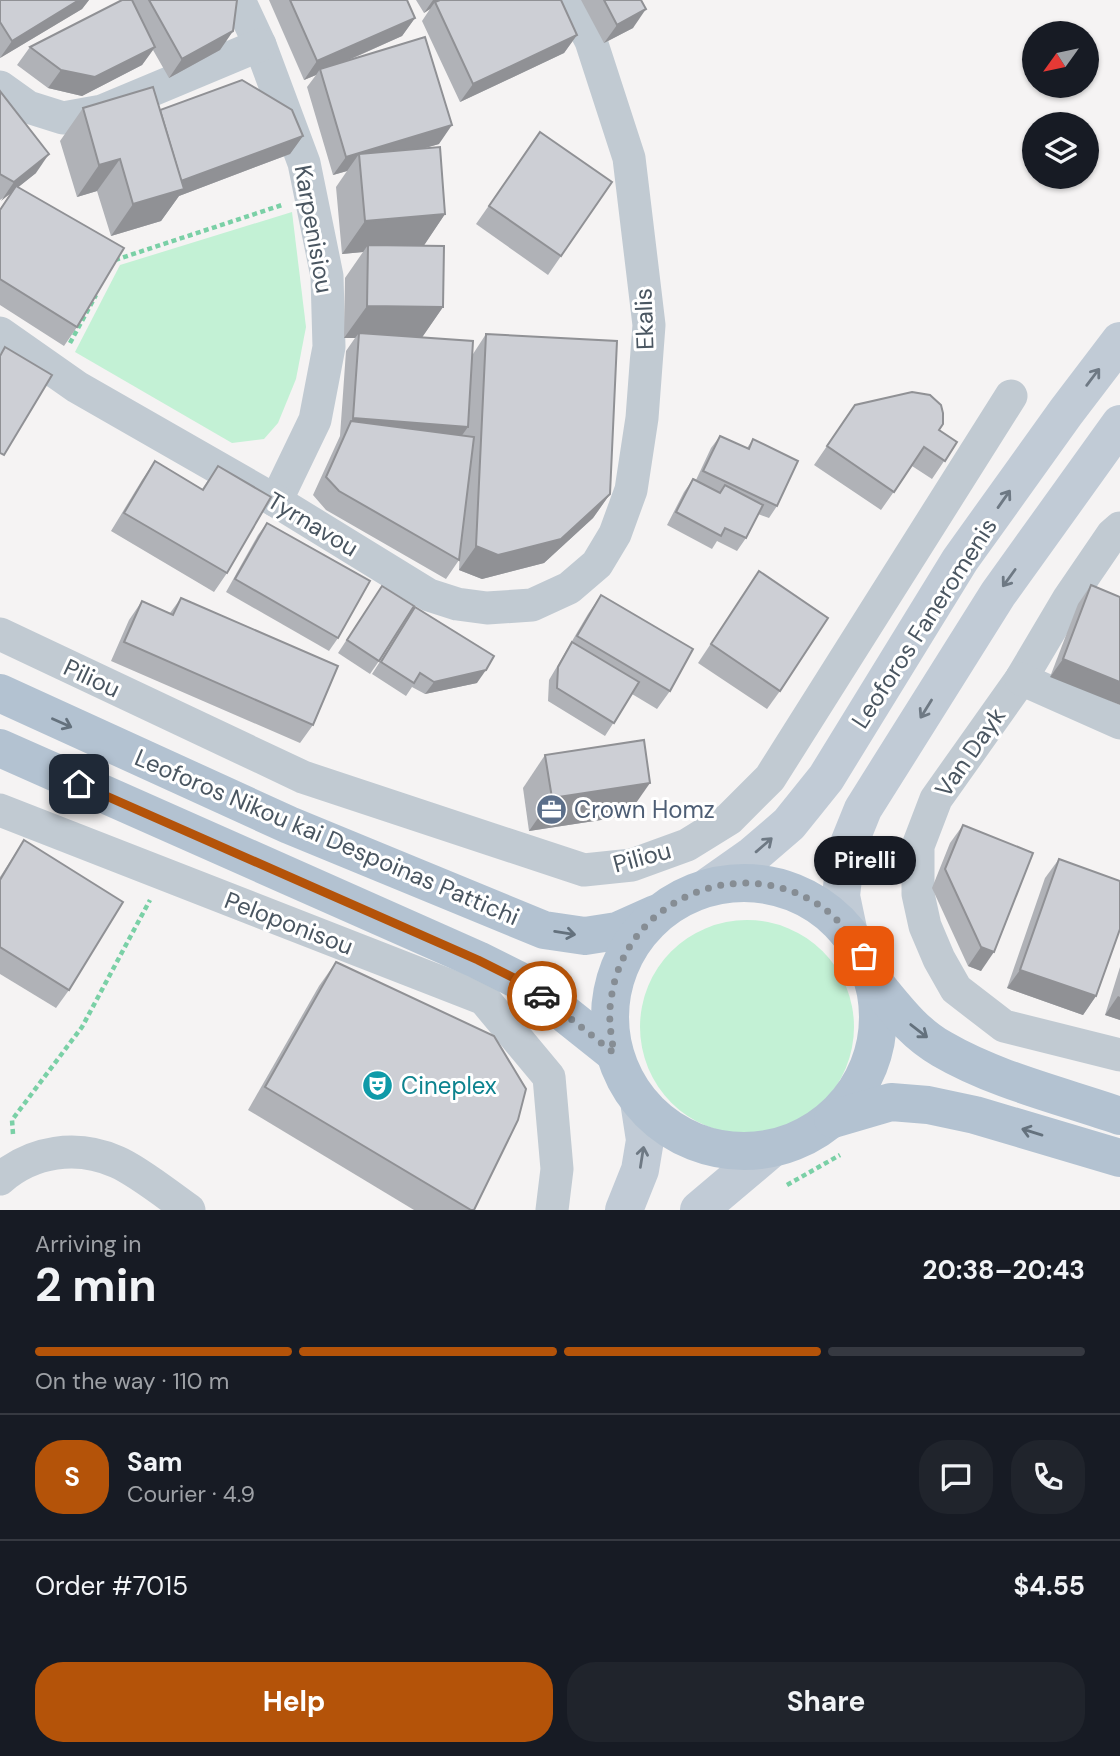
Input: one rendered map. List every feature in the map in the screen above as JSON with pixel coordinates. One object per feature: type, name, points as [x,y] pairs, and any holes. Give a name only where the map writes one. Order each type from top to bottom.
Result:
[{"type":"main road","name":"Leoforos Faneromenis","points":[[709,886],[753,855],[789,824],[826,778],[960,560],[1120,341]]},
{"type":"main road","name":"Leoforos Faneromenis","points":[[849,934],[841,896],[846,851],[863,809],[998,594],[1120,424]]},
{"type":"main road","name":"Leoforos Nikou kai Despoinas Pattichi","points":[[0,694],[289,825],[544,930],[585,936],[606,933],[617,931],[661,911]]},
{"type":"main road","name":"Leoforos Nikou kai Despoinas Pattichi","points":[[0,748],[478,960],[530,986],[614,1053]]},
{"type":"main road","points":[[837,1137],[873,1056],[878,1031],[878,1006],[873,981],[864,956],[849,934],[831,915],[809,900],[785,889],[760,884],[709,886],[683,897],[661,911],[642,929],[627,951],[616,975],[611,1000],[610,1027],[614,1053],[624,1078],[639,1101],[659,1122],[684,1138],[702,1145],[740,1152],[769,1150],[792,1144],[814,1133],[837,1137],[891,1102],[928,1105],[975,1115],[1120,1158]]},
{"type":"main road","points":[[873,981],[908,1023],[941,1049],[990,1072],[1120,1116]]},
{"type":"main road","points":[[624,1210],[640,1170],[645,1140],[639,1101]]},
{"type":"main road","points":[[699,1210],[769,1150]]},
{"type":"street","name":"Karpenisiou","points":[[239,0],[260,45],[304,163],[327,276],[329,347],[315,419],[276,501]]},
{"type":"street","name":"Ekalis","points":[[531,605],[569,588],[597,564],[615,534],[631,490],[642,418],[649,325],[629,158],[591,41],[570,0]]},
{"type":"street","points":[[0,87],[28,107],[63,118],[102,111],[260,45]]},
{"type":"street","name":"Tyrnavou","points":[[0,333],[77,387],[276,501],[429,595],[457,604],[487,608],[531,605]]},
{"type":"street","name":"Piliou","points":[[0,634],[303,777],[584,870],[632,865],[687,845],[729,819],[770,778],[1011,396]]},
{"type":"street","name":"Van Dayk","points":[[1120,528],[1112,535],[1069,598],[1021,680],[936,799],[918,846],[918,894],[925,926],[956,989],[1004,1026],[1120,1055]]},
{"type":"street","points":[[1021,680],[1120,723]]},
{"type":"street","name":"Peloponisou","points":[[0,810],[484,999],[549,1077],[557,1169],[552,1210]]},
{"type":"street","points":[[8,1173],[44,1155],[77,1151],[117,1162],[189,1210]]},
{"type":"path","points":[[110,269],[116,258],[311,195]]},
{"type":"path","points":[[55,372],[98,292]]},
{"type":"path","points":[[8,1173],[12,1120],[82,1027],[151,898]]},
{"type":"path","points":[[779,1189],[837,1137]]},
{"type":"green space","points":[[292,212],[306,327],[296,379],[278,423],[264,439],[232,443],[75,352],[120,265]]},
{"type":"green space","points":[[747,920],[788,928],[823,951],[846,986],[854,1027],[846,1068],[823,1103],[788,1126],[747,1134],[706,1126],[671,1103],[648,1068],[640,1027],[648,986],[671,951],[706,928]]},
{"type":"building","points":[[0,0],[79,0],[12,41],[0,22]]},
{"type":"building","points":[[122,0],[132,0],[155,47],[95,77],[61,70],[30,47]]},
{"type":"building","points":[[149,0],[237,0],[233,31],[182,59]]},
{"type":"building","points":[[290,0],[407,0],[415,18],[317,61]]},
{"type":"building","points":[[561,0],[577,35],[473,84],[435,2]]},
{"type":"building","points":[[604,0],[641,0],[646,9],[617,25]]},
{"type":"building","points":[[425,37],[452,125],[346,157],[320,69]]},
{"type":"building","points":[[242,80],[292,110],[303,136],[181,181],[160,110]]},
{"type":"building","points":[[153,87],[184,189],[133,204],[120,159],[99,165],[83,108]]},
{"type":"building","points":[[0,91],[49,154],[14,182],[0,174]]},
{"type":"building","points":[[540,132],[612,182],[561,256],[489,206]]},
{"type":"building","points":[[440,147],[445,214],[365,221],[359,154]]},
{"type":"building","points":[[16,186],[124,248],[77,327],[0,279],[0,210]]},
{"type":"building","points":[[368,245],[444,246],[443,307],[367,306]]},
{"type":"building","points":[[359,333],[473,341],[468,427],[353,418]]},
{"type":"building","points":[[486,334],[617,341],[610,494],[561,539],[498,555],[476,546]]},
{"type":"building","points":[[5,347],[52,375],[4,455],[0,453],[0,356]]},
{"type":"building","points":[[912,392],[930,395],[941,405],[943,424],[939,430],[957,442],[945,461],[924,447],[894,492],[827,446],[855,405]]},
{"type":"building","points":[[351,421],[474,437],[459,560],[339,491],[326,477]]},
{"type":"building","points":[[720,436],[749,449],[753,439],[798,461],[777,506],[703,471]]},
{"type":"building","points":[[155,461],[203,490],[218,466],[271,497],[227,573],[124,513]]},
{"type":"building","points":[[693,479],[720,493],[725,485],[763,505],[746,538],[725,528],[721,536],[676,512]]},
{"type":"building","points":[[267,523],[370,581],[338,638],[235,579]]},
{"type":"building","points":[[759,571],[828,618],[780,691],[711,644]]},
{"type":"building","points":[[1091,585],[1120,597],[1120,682],[1063,659]]},
{"type":"building","points":[[382,586],[414,606],[379,661],[347,640]]},
{"type":"building","points":[[601,595],[693,649],[670,691],[577,636]]},
{"type":"building","points":[[181,598],[338,666],[313,725],[124,642],[142,601],[173,615]]},
{"type":"building","points":[[415,607],[494,656],[486,670],[434,682],[420,673],[414,683],[381,662]]},
{"type":"building","points":[[572,642],[639,682],[614,723],[557,688],[558,667]]},
{"type":"building","points":[[644,740],[650,783],[552,798],[545,755]]},
{"type":"building","points":[[963,825],[1033,853],[994,952],[981,947],[945,869]]},
{"type":"building","points":[[24,840],[123,902],[69,990],[0,947],[0,880]]},
{"type":"building","points":[[1059,859],[1120,881],[1120,929],[1096,996],[1020,970]]},
{"type":"building","name":"Cineplex","points":[[336,962],[494,1036],[526,1089],[518,1120],[474,1210],[265,1087]]},
{"type":"way so far","points":[[542,996],[614,1053],[610,1027],[611,1000],[616,975],[627,951],[642,929],[661,911],[683,897],[709,886],[733,883],[760,884],[785,889],[809,900],[831,915],[849,934],[864,956]]},
{"type":"place","name":"Crown Homz","points":[[551,809]]},
{"type":"place","name":"Pirelli","points":[[864,956]]},
{"type":"place","name":"Cineplex","points":[[378,1085]]},
{"type":"route","points":[[79,784],[478,960],[530,986],[542,996]]}]
